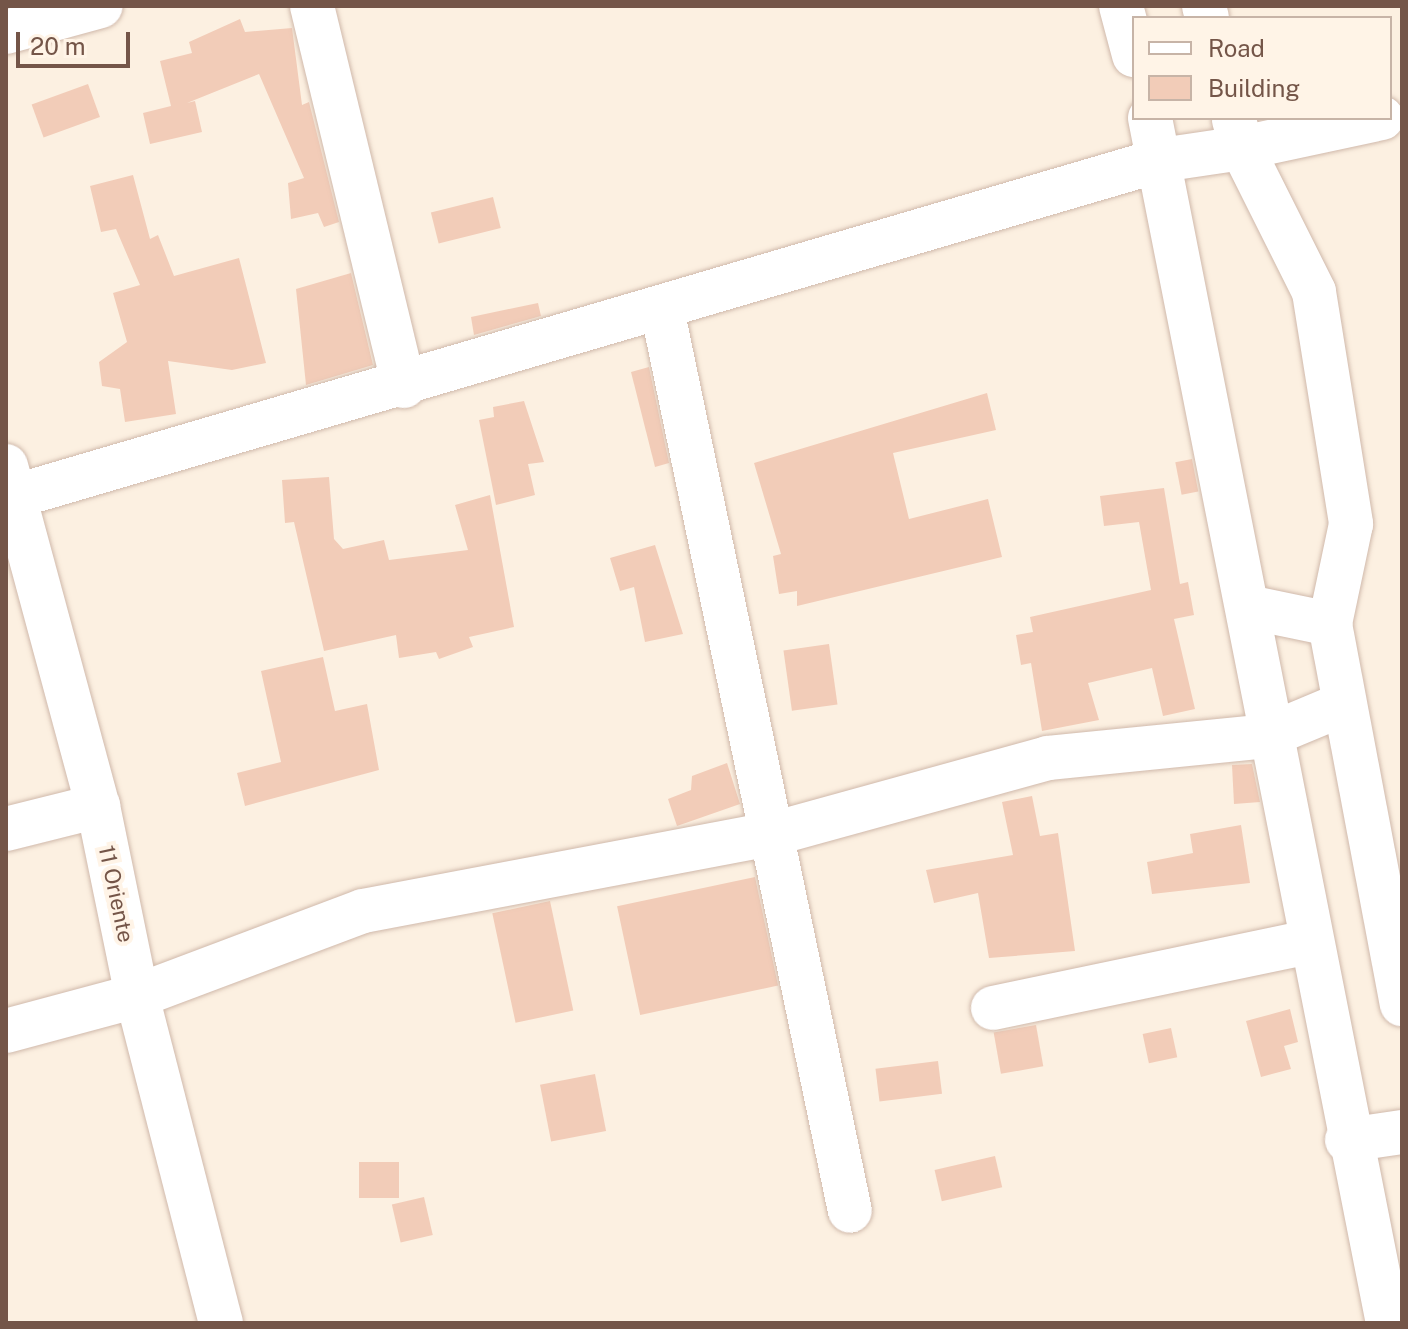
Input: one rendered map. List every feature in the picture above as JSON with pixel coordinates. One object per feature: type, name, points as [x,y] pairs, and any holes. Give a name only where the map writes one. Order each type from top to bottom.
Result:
[{"type":"street","points":[[6,32],[101,6]]},
{"type":"street","points":[[312,6],[404,386]]},
{"type":"street","points":[[1121,6],[1132,47]]},
{"type":"street","points":[[1151,120],[1161,160],[1248,607],[1267,736],[1347,1140],[1388,1323]]},
{"type":"street","points":[[9,487],[404,386],[1161,160],[1238,133],[1363,120]]},
{"type":"street","points":[[1238,133],[1314,292],[1334,400],[1351,524],[1330,624],[1341,705],[1356,736],[1402,1004]]},
{"type":"street","points":[[662,309],[776,833],[850,1211]]},
{"type":"street","name":"11 Oriente","points":[[9,487],[98,806],[137,996],[221,1323]]},
{"type":"street","points":[[1248,607],[1330,624]]},
{"type":"street","points":[[6,1031],[137,996],[363,911],[776,833],[1048,758],[1267,736],[1341,705]]},
{"type":"street","points":[[6,829],[98,806]]},
{"type":"street","points":[[993,1008],[1308,942]]},
{"type":"street","points":[[1347,1140],[1402,1132]]},
{"type":"building","points":[[240,19],[245,32],[292,28],[302,105],[309,102],[339,222],[324,227],[318,213],[291,219],[288,183],[304,178],[259,74],[187,103],[195,101],[202,132],[150,144],[143,113],[171,106],[160,61],[192,53],[189,42]]},
{"type":"building","points":[[88,84],[100,117],[44,137],[32,105]]},
{"type":"building","points":[[133,175],[150,239],[158,235],[174,276],[239,258],[266,363],[232,370],[168,361],[176,414],[125,422],[120,389],[102,386],[99,362],[127,342],[113,293],[140,285],[116,229],[101,232],[90,186]]},
{"type":"building","points":[[493,197],[501,228],[439,244],[431,212]]},
{"type":"building","points":[[351,273],[373,365],[306,385],[296,289]]},
{"type":"building","points":[[538,303],[541,316],[474,335],[471,317]]},
{"type":"building","points":[[649,367],[669,463],[655,467],[631,372]]},
{"type":"building","points":[[987,393],[996,430],[893,453],[909,519],[988,499],[1002,557],[797,606],[797,591],[779,594],[773,556],[781,554],[754,463]]},
{"type":"building","points":[[524,401],[544,462],[528,464],[535,495],[496,505],[479,420],[494,417],[493,407]]},
{"type":"building","points":[[1192,459],[1198,491],[1182,495],[1175,462]]},
{"type":"building","points":[[329,477],[334,539],[343,549],[384,540],[389,560],[468,550],[455,505],[490,495],[514,627],[469,637],[473,647],[439,659],[436,652],[399,658],[396,635],[324,651],[294,522],[285,523],[282,480]]},
{"type":"building","points":[[1164,488],[1180,584],[1188,582],[1194,615],[1174,619],[1195,709],[1163,716],[1152,668],[1088,683],[1099,720],[1042,731],[1031,663],[1021,665],[1016,635],[1033,632],[1030,617],[1151,590],[1139,522],[1104,526],[1100,496]]},
{"type":"building","points":[[655,545],[683,634],[645,642],[634,587],[620,591],[610,558]]},
{"type":"building","points":[[829,644],[837,704],[792,711],[783,650]]},
{"type":"building","points":[[323,657],[335,711],[367,704],[379,770],[245,806],[237,773],[281,762],[261,671]]},
{"type":"building","points":[[727,763],[740,804],[677,826],[668,799],[691,790],[692,776]]},
{"type":"building","points":[[1252,764],[1260,802],[1234,804],[1232,765]]},
{"type":"building","points":[[1032,796],[1040,836],[1058,833],[1075,951],[989,958],[978,893],[934,903],[926,870],[1013,855],[1002,802]]},
{"type":"building","points":[[1241,825],[1250,883],[1152,894],[1147,862],[1193,853],[1190,834]]},
{"type":"building","points":[[755,877],[778,986],[640,1015],[617,906]]},
{"type":"building","points":[[550,901],[573,1011],[516,1023],[492,913]]},
{"type":"building","points":[[1290,1009],[1298,1042],[1284,1046],[1291,1069],[1261,1077],[1246,1021]]},
{"type":"building","points":[[1036,1025],[1043,1066],[1001,1074],[994,1032]]},
{"type":"building","points":[[1171,1028],[1177,1057],[1149,1063],[1143,1034]]},
{"type":"building","points":[[938,1061],[942,1094],[879,1101],[875,1069]]},
{"type":"building","points":[[595,1074],[606,1131],[551,1142],[540,1085]]},
{"type":"building","points":[[995,1156],[1002,1187],[942,1201],[935,1170]]},
{"type":"building","points":[[359,1162],[399,1162],[399,1198],[359,1198]]},
{"type":"building","points":[[424,1197],[433,1235],[401,1242],[392,1204]]}]
